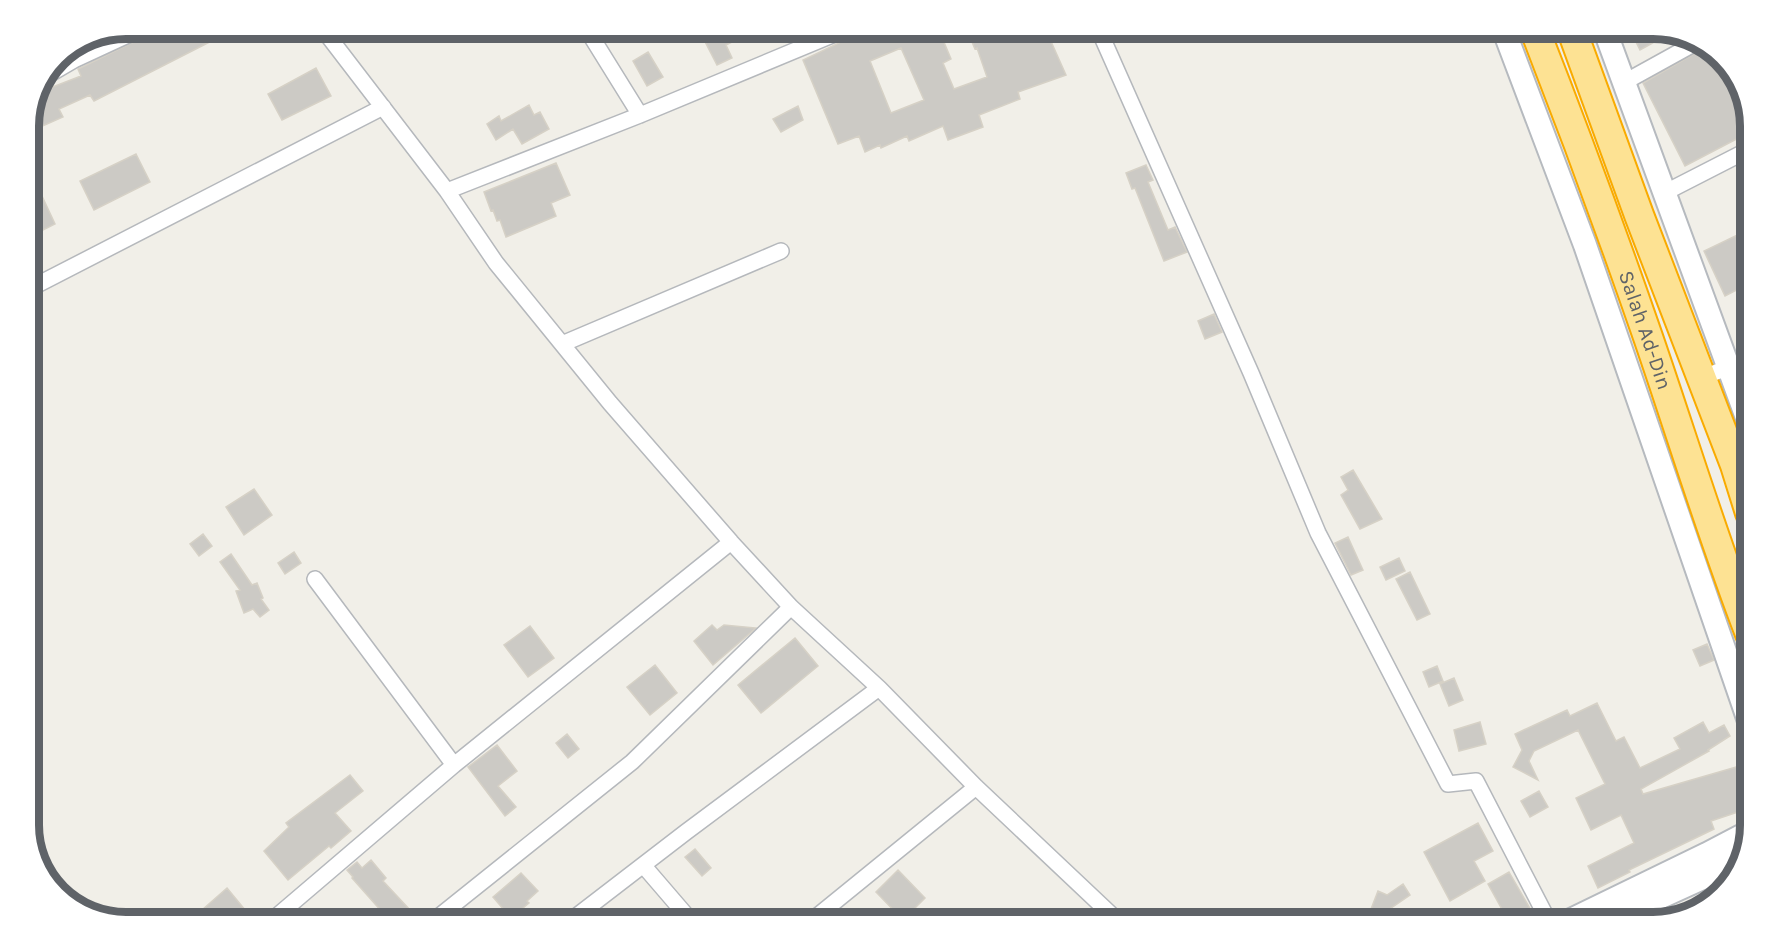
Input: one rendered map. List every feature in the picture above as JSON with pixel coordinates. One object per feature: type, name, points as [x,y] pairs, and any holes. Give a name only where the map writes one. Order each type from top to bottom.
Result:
[{"type":"highway","name":"Salah Ad-Din","points":[[1538,39],[1647,336],[1740,606]]},
{"type":"highway","name":"Salah Ad-Din","points":[[1575,39],[1740,481]]},
{"type":"street","points":[[330,39],[447,191],[496,263],[610,403],[731,542],[791,607],[879,688],[976,787],[1108,912]]},
{"type":"street","points":[[593,39],[640,115]]},
{"type":"street","points":[[447,191],[640,115],[809,39]]},
{"type":"street","points":[[1103,39],[1251,373],[1318,533],[1448,784],[1476,781],[1545,912]]},
{"type":"street","points":[[1507,39],[1586,245],[1740,695]]},
{"type":"street","points":[[1608,39],[1740,397]]},
{"type":"street","points":[[64,66],[117,40]]},
{"type":"street","points":[[1623,83],[1688,47]]},
{"type":"street","points":[[39,284],[383,107]]},
{"type":"street","points":[[1666,192],[1740,154]]},
{"type":"street","points":[[562,344],[782,251]]},
{"type":"street","points":[[1701,378],[1740,362]]},
{"type":"street","points":[[282,912],[454,765],[731,542]]},
{"type":"street","points":[[315,579],[454,765]]},
{"type":"street","points":[[444,912],[632,762],[791,607]]},
{"type":"street","points":[[581,912],[879,688]]},
{"type":"street","points":[[822,912],[976,787]]},
{"type":"street","points":[[1587,912],[1739,837]]},
{"type":"street","points":[[643,865],[683,912]]},
{"type":"street","points":[[1628,912],[1729,866]]},
{"type":"building","points":[[139,39],[215,39],[94,101],[90,95],[59,109],[63,117],[39,128],[42,104],[48,89],[81,76],[78,69]]},
{"type":"building","points":[[704,39],[738,39],[726,45],[732,58],[717,65]]},
{"type":"building","points":[[847,39],[943,39],[951,59],[943,63],[954,89],[987,77],[977,48],[975,49],[971,39],[1050,39],[1066,75],[1018,92],[1020,99],[979,115],[983,127],[948,140],[943,126],[909,141],[907,136],[881,148],[880,145],[865,152],[859,136],[838,144],[803,60]],"holes":[[[901,48],[924,100],[891,113],[870,61]]]},
{"type":"building","points":[[1634,39],[1659,40],[1640,50]]},
{"type":"building","points":[[648,52],[663,77],[647,86],[633,61]]},
{"type":"building","points":[[1697,52],[1718,69],[1731,88],[1738,109],[1740,137],[1685,166],[1643,83]]},
{"type":"building","points":[[316,68],[331,96],[282,120],[268,94]]},
{"type":"building","points":[[529,105],[534,115],[540,112],[549,129],[522,144],[513,129],[496,140],[487,124],[499,116],[501,121]]},
{"type":"building","points":[[798,106],[803,120],[781,132],[773,119]]},
{"type":"building","points":[[136,154],[150,182],[94,210],[80,181]]},
{"type":"building","points":[[556,163],[570,195],[551,203],[556,216],[506,237],[500,220],[497,221],[493,210],[491,211],[484,192]]},
{"type":"building","points":[[1146,165],[1153,180],[1148,182],[1168,230],[1175,227],[1187,252],[1164,261],[1135,188],[1132,189],[1126,173]]},
{"type":"building","points":[[42,196],[55,224],[39,232],[39,198]]},
{"type":"building","points":[[1740,234],[1740,288],[1725,296],[1704,251]]},
{"type":"building","points":[[1214,314],[1222,332],[1205,339],[1198,321]]},
{"type":"building","points":[[1353,470],[1382,519],[1360,529],[1341,495],[1348,490],[1341,477]]},
{"type":"building","points":[[254,489],[272,515],[244,535],[226,507]]},
{"type":"building","points":[[203,534],[212,546],[199,556],[190,544]]},
{"type":"building","points":[[1348,537],[1363,570],[1351,575],[1335,543]]},
{"type":"building","points":[[294,552],[301,563],[285,574],[278,563]]},
{"type":"building","points":[[231,554],[252,585],[257,583],[263,598],[261,599],[269,610],[260,617],[253,609],[244,613],[236,591],[240,590],[220,562]]},
{"type":"building","points":[[1399,558],[1405,571],[1386,580],[1380,567]]},
{"type":"building","points":[[1410,572],[1430,614],[1417,620],[1396,579]]},
{"type":"building","points":[[712,625],[717,630],[724,625],[756,628],[713,665],[694,641]]},
{"type":"building","points":[[530,626],[554,658],[528,677],[504,645]]},
{"type":"building","points":[[795,638],[818,666],[761,713],[738,685]]},
{"type":"building","points":[[1707,644],[1714,660],[1700,666],[1693,650]]},
{"type":"building","points":[[655,665],[677,693],[650,715],[627,687]]},
{"type":"building","points":[[1437,666],[1443,681],[1429,687],[1423,672]]},
{"type":"building","points":[[1454,678],[1463,700],[1449,706],[1440,684]]},
{"type":"building","points":[[1597,703],[1616,741],[1624,737],[1640,768],[1680,749],[1674,738],[1703,722],[1709,733],[1724,725],[1730,736],[1709,751],[1641,789],[1643,794],[1740,766],[1740,811],[1711,821],[1714,829],[1629,870],[1630,872],[1598,888],[1588,866],[1634,843],[1621,815],[1591,830],[1576,798],[1605,784],[1578,730],[1534,751],[1529,761],[1538,780],[1513,767],[1522,750],[1515,734],[1567,710],[1570,716]]},
{"type":"building","points":[[1480,722],[1486,744],[1459,751],[1454,730]]},
{"type":"building","points":[[567,734],[579,749],[568,758],[556,743]]},
{"type":"building","points":[[497,745],[517,771],[498,786],[516,807],[505,816],[468,767]]},
{"type":"building","points":[[350,775],[363,791],[335,813],[351,831],[288,880],[264,851],[289,827],[286,823]]},
{"type":"building","points":[[1539,791],[1548,807],[1530,817],[1521,801]]},
{"type":"building","points":[[1478,823],[1493,851],[1474,861],[1485,881],[1450,901],[1424,852]]},
{"type":"building","points":[[695,849],[711,868],[702,876],[685,857]]},
{"type":"building","points":[[371,860],[386,878],[383,881],[410,910],[408,912],[382,912],[347,870],[357,862],[362,868]]},
{"type":"building","points":[[898,870],[925,898],[911,912],[895,912],[876,892]]},
{"type":"building","points":[[1509,872],[1532,912],[1503,912],[1488,884]]},
{"type":"building","points":[[521,873],[538,891],[518,912],[506,912],[493,897]]},
{"type":"building","points":[[1403,884],[1410,895],[1385,912],[1370,912],[1378,891],[1387,895]]},
{"type":"building","points":[[227,888],[247,912],[204,912],[202,910]]}]
